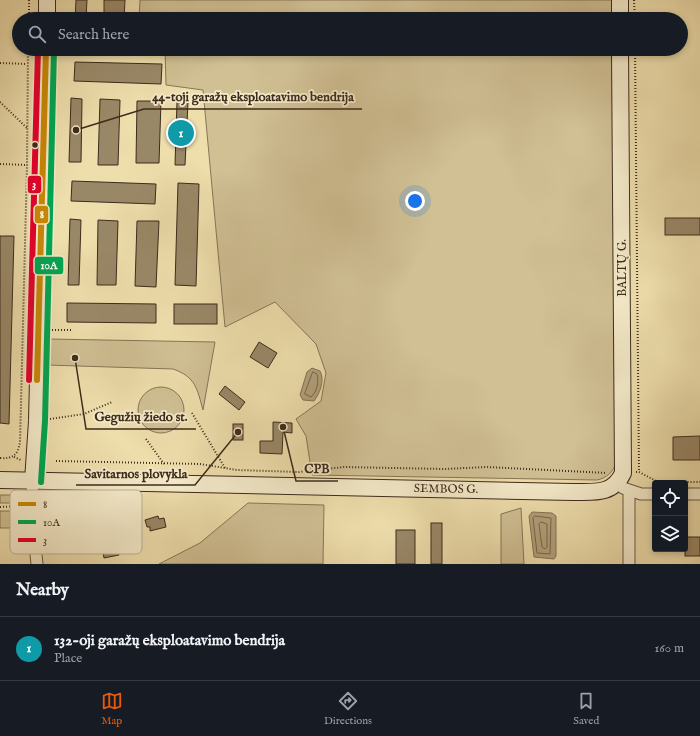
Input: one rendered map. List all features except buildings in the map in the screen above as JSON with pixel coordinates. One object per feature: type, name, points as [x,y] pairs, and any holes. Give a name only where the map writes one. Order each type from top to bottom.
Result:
[{"type":"main road","points":[[47,0],[47,12]]},
{"type":"main road","points":[[620,0],[620,12]]},
{"type":"main road","points":[[33,481],[46,56]]},
{"type":"main road","name":"BALTŲ G.","points":[[620,56],[627,480]]},
{"type":"main road","name":"SEMBOS G.","points":[[0,480],[590,492],[608,489],[627,480]]},
{"type":"street","name":"SEMBOS G.","points":[[627,480],[652,492]]},
{"type":"street","points":[[627,480],[629,564]]},
{"type":"street","points":[[32,490],[33,481]]},
{"type":"street","points":[[688,494],[700,494]]},
{"type":"street","points":[[36,554],[37,564]]},
{"type":"path","points":[[29,0],[29,12]]},
{"type":"path","points":[[634,0],[635,12]]},
{"type":"path","points":[[0,458],[9,459],[14,457],[17,453],[20,442],[27,165],[28,56]]},
{"type":"path","points":[[627,480],[635,56]]},
{"type":"path","points":[[0,63],[27,64]]},
{"type":"path","points":[[0,102],[27,128]]},
{"type":"path","points":[[0,164],[43,165]]},
{"type":"path","points":[[38,329],[71,330]]},
{"type":"path","points":[[36,421],[84,414],[112,402]]},
{"type":"path","points":[[192,413],[225,468]]},
{"type":"path","points":[[146,439],[164,464]]},
{"type":"path","points":[[14,457],[21,460]]},
{"type":"path","points":[[56,461],[200,464],[225,468],[299,472],[344,467],[444,469],[487,467],[627,480],[700,482]]},
{"type":"shaded area","points":[[140,0],[613,0],[613,12],[139,12]]},
{"type":"shaded area","points":[[165,56],[614,56],[616,463],[609,474],[604,478],[597,480],[312,475],[306,436],[296,419],[321,401],[326,373],[316,344],[275,302],[225,327],[203,90],[166,85]]},
{"type":"shaded area","points":[[48,339],[215,342],[203,410],[197,390],[191,380],[181,372],[173,369],[47,365]]},
{"type":"shaded area","points":[[161,387],[174,391],[180,397],[184,410],[180,423],[174,429],[161,433],[148,429],[142,423],[138,410],[142,397],[148,391]]},
{"type":"shaded area","points":[[0,495],[10,495],[10,503],[0,503]]},
{"type":"shaded area","points":[[248,503],[324,505],[323,564],[159,564],[200,543]]},
{"type":"shaded area","points":[[521,508],[524,564],[501,564],[501,514]]},
{"type":"shaded area","points":[[0,511],[10,511],[10,528],[0,528]]},
{"type":"water","points":[[312,368],[320,371],[322,378],[321,386],[314,401],[303,400],[300,395],[307,372]]},
{"type":"water","points":[[532,512],[552,513],[556,516],[556,556],[554,559],[534,557],[529,516]]},
{"type":"transit line","name":"3","points":[[29,380],[38,56]]},
{"type":"transit line","name":"8","points":[[37,380],[46,56]]},
{"type":"transit line","name":"10A","points":[[41,482],[45,421],[54,56]]},
{"type":"place","name":"44-toji garažų eksploatavimo bendrija","points":[[76,130]]},
{"type":"place","name":"132-oji garažų eksploatavimo bendrija","points":[[181,133]]},
{"type":"place","name":"Gegužių žiedo st.","points":[[75,358]]},
{"type":"place","name":"CPB","points":[[283,427]]},
{"type":"place","name":"Savitarnos plovykla","points":[[238,432]]}]
